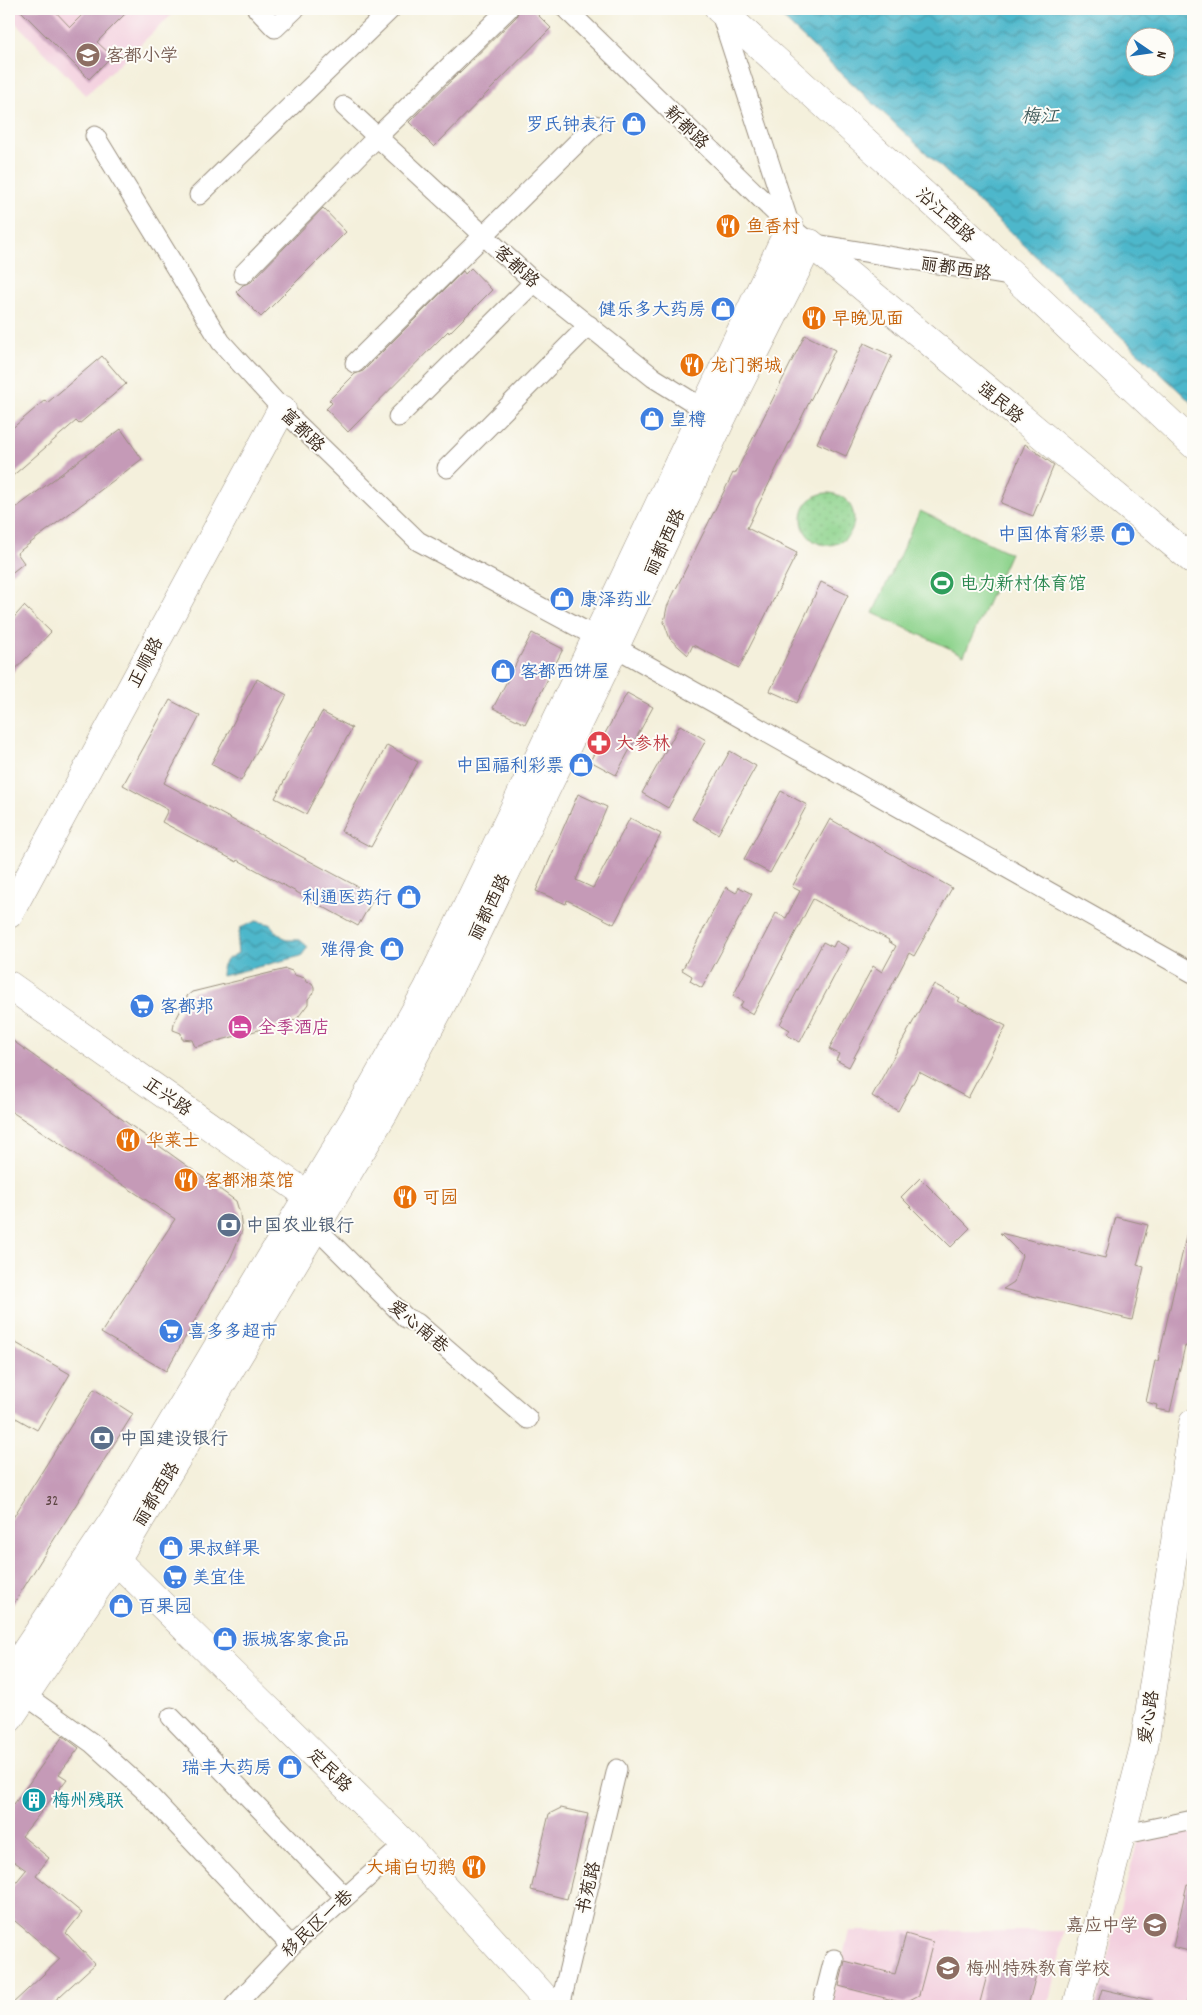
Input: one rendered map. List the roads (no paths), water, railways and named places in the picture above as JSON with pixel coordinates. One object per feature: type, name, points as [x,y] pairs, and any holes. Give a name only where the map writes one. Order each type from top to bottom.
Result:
[{"type":"street","points":[[257,9],[275,28],[295,9]]},
{"type":"street","points":[[199,195],[391,9]]},
{"type":"street","points":[[243,274],[508,9]]},
{"type":"street","name":"新都路","points":[[566,9],[800,235]]},
{"type":"street","points":[[720,9],[800,235]]},
{"type":"street","name":"沿江西路","points":[[720,9],[1015,277],[1193,444]]},
{"type":"street","name":"客都路","points":[[344,106],[534,282],[654,378],[704,409]]},
{"type":"street","points":[[355,363],[595,125]]},
{"type":"street","name":"富都路","points":[[95,136],[221,342],[282,409],[418,541],[606,642],[1193,973]]},
{"type":"street","name":"丽都西路","points":[[800,235],[1015,277]]},
{"type":"street","name":"丽都西路","points":[[9,1719],[17,1686],[106,1553],[317,1210],[385,1111],[444,1000],[606,642],[704,409],[800,235]]},
{"type":"street","name":"丽都西路","points":[[606,642],[721,420],[800,235]]},
{"type":"street","name":"强民路","points":[[800,235],[1193,560]]},
{"type":"street","points":[[398,417],[534,282]]},
{"type":"street","points":[[447,468],[589,325]]},
{"type":"street","name":"正顺路","points":[[9,914],[282,409]]},
{"type":"street","name":"正兴路","points":[[9,985],[317,1210]]},
{"type":"street","name":"爱心南巷","points":[[317,1210],[406,1318],[417,1323],[528,1419]]},
{"type":"street","name":"爱心路","points":[[1077,2006],[1144,1747],[1193,1423]]},
{"type":"street","name":"定民路","points":[[106,1553],[405,1844],[552,2006]]},
{"type":"street","points":[[17,1686],[92,1743],[145,1791],[291,1946]]},
{"type":"street","points":[[171,1716],[346,1897]]},
{"type":"street","name":"书苑路","points":[[560,2006],[617,1769]]},
{"type":"street","points":[[1121,1835],[1193,1820]]},
{"type":"street","name":"移民区一巷","points":[[234,2006],[291,1946],[405,1844]]},
{"type":"street","points":[[822,2006],[834,1959]]},
{"type":"water","name":"梅江","points":[[773,9],[1193,9],[1193,404]]},
{"type":"water","points":[[256,921],[270,924],[276,932],[287,940],[300,940],[308,947],[301,956],[222,976],[222,967],[225,961],[238,953],[237,944],[240,928]]},
{"type":"place","name":"客都小学","points":[[88,55]]},
{"type":"place","name":"罗氏钟表行","points":[[634,124]]},
{"type":"place","name":"鱼香村","points":[[728,226]]},
{"type":"place","name":"健乐多大药房","points":[[723,309]]},
{"type":"place","name":"早晚见面","points":[[814,318]]},
{"type":"place","name":"龙门粥城","points":[[692,365]]},
{"type":"place","name":"皇樽","points":[[652,419]]},
{"type":"place","name":"中国体育彩票","points":[[1123,534]]},
{"type":"place","name":"电力新村体育馆","points":[[942,583]]},
{"type":"place","name":"康泽药业","points":[[562,599]]},
{"type":"place","name":"客都西饼屋","points":[[503,671]]},
{"type":"place","name":"大参林","points":[[599,743]]},
{"type":"place","name":"中国福利彩票","points":[[581,765]]},
{"type":"place","name":"利通医药行","points":[[409,897]]},
{"type":"place","name":"难得食","points":[[392,949]]},
{"type":"place","name":"客都邦","points":[[142,1006]]},
{"type":"place","name":"全季酒店","points":[[240,1027]]},
{"type":"place","name":"华莱士","points":[[128,1140]]},
{"type":"place","name":"客都湘菜馆","points":[[186,1180]]},
{"type":"place","name":"可园","points":[[405,1197]]},
{"type":"place","name":"中国农业银行","points":[[229,1225]]},
{"type":"place","name":"喜多多超市","points":[[171,1331]]},
{"type":"place","name":"中国建设银行","points":[[102,1438]]},
{"type":"place","name":"果叔鲜果","points":[[171,1548]]},
{"type":"place","name":"美宜佳","points":[[175,1577]]},
{"type":"place","name":"百果园","points":[[121,1606]]},
{"type":"place","name":"振城客家食品","points":[[225,1639]]},
{"type":"place","name":"瑞丰大药房","points":[[290,1767]]},
{"type":"place","name":"梅州残联","points":[[34,1800]]},
{"type":"place","name":"大埔白切鹅","points":[[474,1867]]},
{"type":"place","name":"嘉应中学","points":[[1155,1925]]},
{"type":"place","name":"梅州特殊教育学校","points":[[948,1968]]}]
